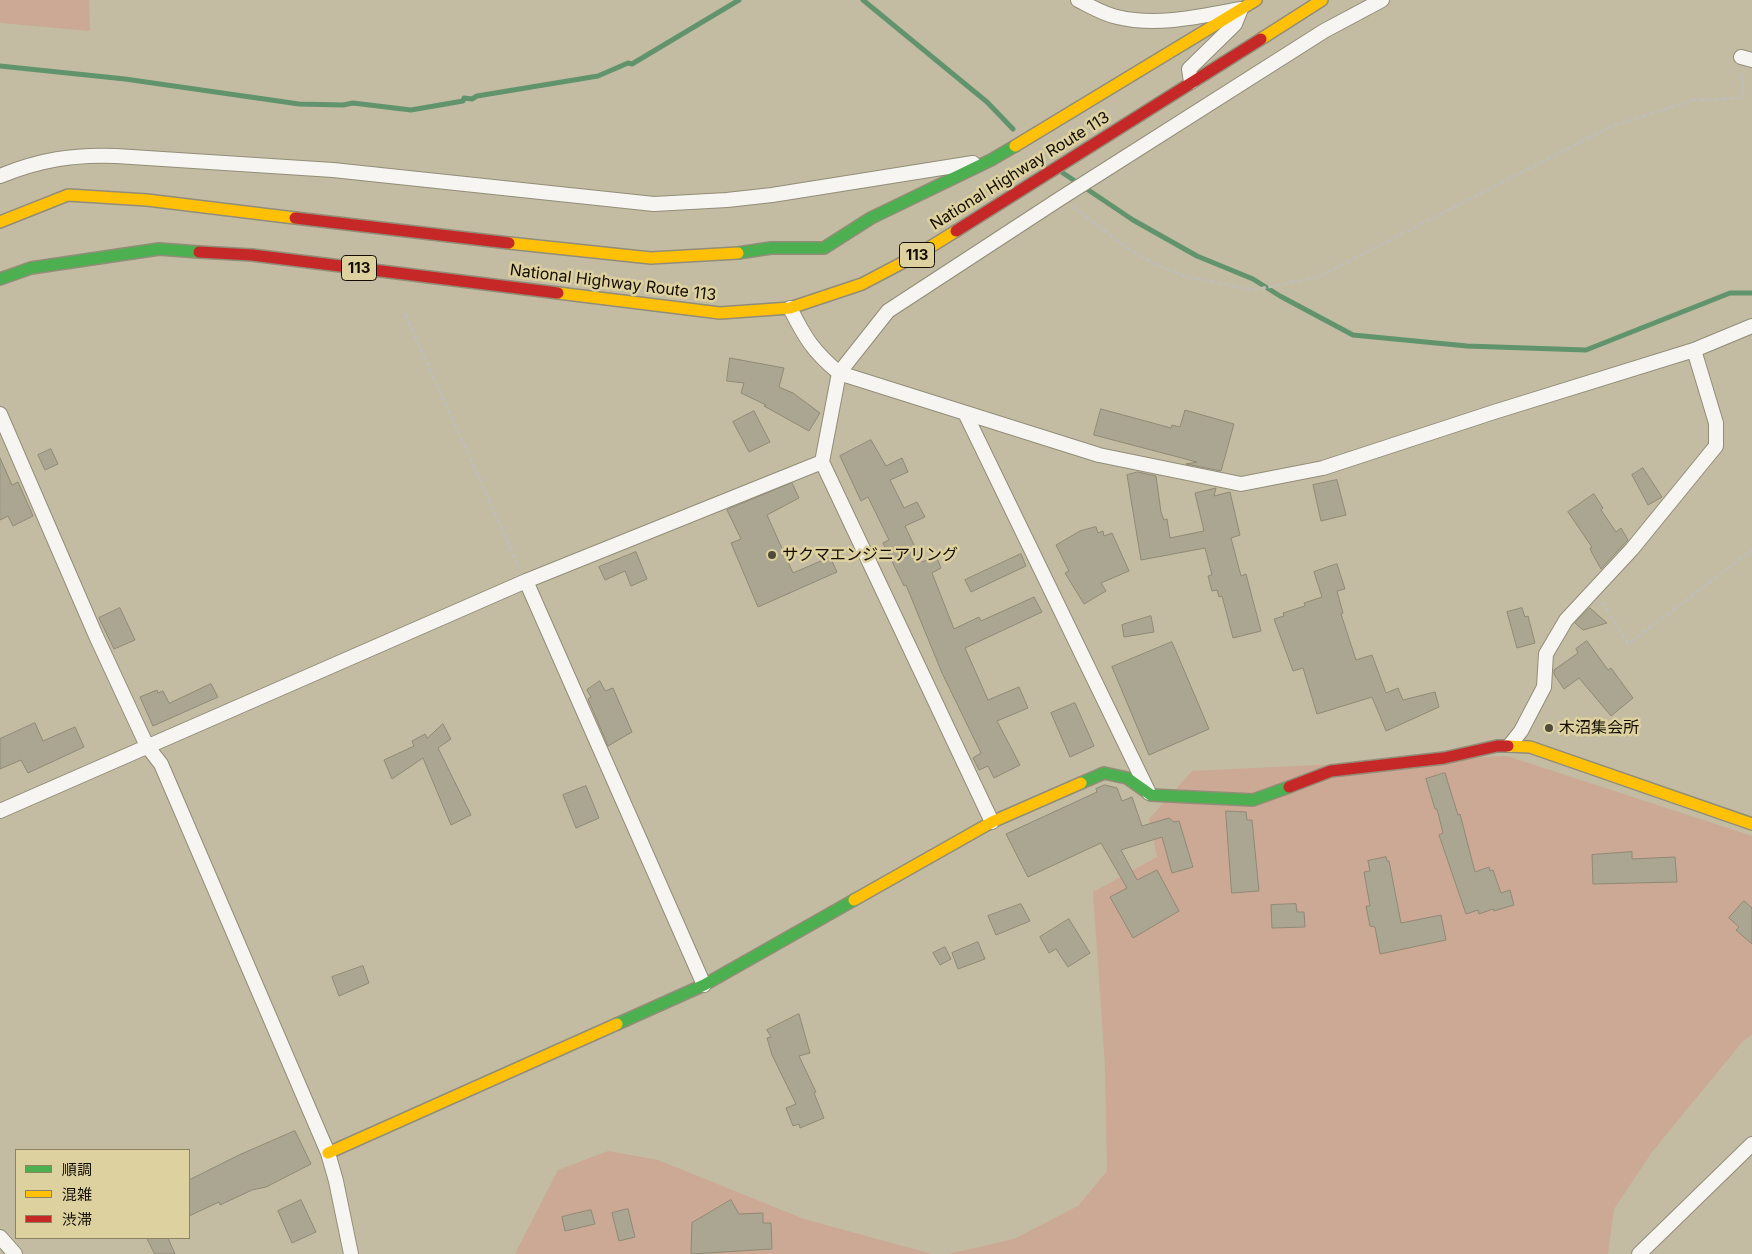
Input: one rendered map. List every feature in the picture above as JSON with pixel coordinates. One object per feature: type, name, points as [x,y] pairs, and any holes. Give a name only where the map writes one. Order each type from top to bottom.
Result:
[{"type":"main road","points":[[0,222],[68,195],[147,200],[356,226],[651,258],[721,255],[771,248],[824,248],[871,218],[991,160],[1256,0]]},
{"type":"main road","name":"National Highway Route 113","points":[[0,279],[32,268],[159,249],[252,255],[710,312],[753,312],[790,308],[862,284],[906,261],[1322,0]]},
{"type":"main road","points":[[328,1153],[704,985],[992,822],[1104,773],[1127,778],[1151,795],[1253,800],[1331,771],[1444,758],[1497,746],[1530,746],[1752,824]]},
{"type":"street","points":[[1078,0],[1117,17],[1145,20],[1182,20],[1242,9]]},
{"type":"street","points":[[992,822],[822,462],[839,373],[888,311],[1065,194],[1324,31],[1382,0]]},
{"type":"street","points":[[1191,82],[1189,69],[1235,24],[1242,9]]},
{"type":"street","points":[[0,176],[28,164],[81,155],[333,170],[654,204],[727,200],[772,195],[991,160]]},
{"type":"street","points":[[790,308],[804,338],[819,356],[839,373],[1099,455],[1241,484],[1323,468],[1494,412],[1694,350],[1752,326]]},
{"type":"street","points":[[1510,745],[1521,731],[1544,687],[1546,654],[1566,620],[1595,591],[1716,446],[1716,423],[1694,350]]},
{"type":"street","points":[[965,413],[1151,795]]},
{"type":"street","points":[[0,414],[96,636],[147,746],[161,764],[328,1153],[336,1181],[351,1254]]},
{"type":"street","points":[[0,811],[526,581],[822,462]]},
{"type":"street","points":[[526,581],[704,985]]},
{"type":"street","points":[[1639,1254],[1752,1144]]},
{"type":"street","points":[[0,1237],[15,1254]]},
{"type":"path","points":[[1065,194],[1130,250],[1156,265],[1188,277],[1254,290],[1318,277],[1612,126],[1694,100],[1743,98],[1747,58]]},
{"type":"path","points":[[405,314],[526,581]]},
{"type":"path","points":[[1595,591],[1628,644],[1752,550]]},
{"type":"shaded area","points":[[0,0],[89,0],[90,31],[0,23]]},
{"type":"shaded area","points":[[1507,756],[1752,836],[1752,1035],[1743,1041],[1652,1152],[1614,1209],[1608,1254],[948,1254],[1014,1239],[1078,1206],[1107,1171],[1105,1066],[1093,892],[1157,857],[1149,819],[1192,771]]},
{"type":"shaded area","points":[[608,1151],[658,1160],[804,1219],[932,1254],[515,1254],[558,1170]]},
{"type":"building","points":[[730,358],[784,368],[779,387],[793,393],[820,413],[809,431],[764,406],[766,405],[741,393],[744,383],[727,381]]},
{"type":"building","points":[[1101,409],[1171,428],[1172,425],[1180,427],[1185,410],[1234,424],[1221,471],[1186,464],[1197,462],[1094,435]]},
{"type":"building","points":[[754,411],[770,442],[749,452],[733,422]]},
{"type":"building","points":[[871,440],[886,466],[902,458],[908,472],[890,480],[904,508],[917,502],[925,517],[905,526],[922,562],[936,556],[941,568],[932,573],[954,629],[979,617],[981,621],[1034,597],[1042,612],[965,648],[988,700],[1019,687],[1028,708],[997,721],[1020,765],[994,778],[988,766],[979,770],[973,758],[981,753],[942,673],[906,585],[904,586],[883,543],[889,540],[868,497],[861,501],[840,456]]},
{"type":"building","points":[[51,449],[58,464],[45,470],[38,455]]},
{"type":"building","points":[[0,458],[12,485],[18,482],[33,516],[13,526],[8,516],[0,520]]},
{"type":"building","points":[[1643,468],[1662,497],[1648,505],[1632,475]]},
{"type":"building","points":[[1138,472],[1156,476],[1161,512],[1164,520],[1167,519],[1170,538],[1204,531],[1195,493],[1216,488],[1214,496],[1230,492],[1240,535],[1231,538],[1241,576],[1246,574],[1261,631],[1233,638],[1222,596],[1219,597],[1217,590],[1212,591],[1208,576],[1212,575],[1205,548],[1141,560],[1127,475]]},
{"type":"building","points":[[1337,480],[1346,515],[1321,521],[1313,485]]},
{"type":"building","points":[[792,483],[799,498],[767,515],[793,573],[830,557],[837,572],[758,607],[731,543],[741,539],[727,510]]},
{"type":"building","points":[[1594,494],[1603,508],[1601,510],[1616,532],[1621,528],[1628,540],[1601,569],[1592,553],[1590,548],[1592,547],[1568,512]]},
{"type":"building","points":[[1096,527],[1098,533],[1103,531],[1104,536],[1112,533],[1129,571],[1101,583],[1106,591],[1084,604],[1065,573],[1069,571],[1056,545],[1080,531]]},
{"type":"building","points":[[636,552],[647,579],[631,586],[625,571],[605,580],[599,567]]},
{"type":"building","points":[[1021,554],[1026,566],[971,592],[965,580]]},
{"type":"building","points":[[1337,564],[1345,589],[1337,591],[1343,613],[1341,614],[1356,660],[1372,655],[1386,693],[1398,688],[1403,700],[1435,692],[1439,707],[1386,731],[1372,697],[1317,714],[1303,668],[1293,671],[1274,619],[1284,616],[1283,613],[1305,606],[1304,603],[1322,597],[1314,572]]},
{"type":"building","points":[[120,608],[135,640],[114,649],[99,618]]},
{"type":"building","points":[[1522,608],[1525,617],[1528,616],[1535,643],[1517,648],[1507,612]]},
{"type":"building","points":[[1590,608],[1607,623],[1583,630],[1575,623]]},
{"type":"building","points":[[1151,616],[1154,632],[1124,637],[1122,625]]},
{"type":"building","points":[[1587,641],[1608,670],[1611,668],[1633,698],[1611,716],[1579,678],[1564,689],[1554,674],[1554,670],[1578,653],[1576,649]]},
{"type":"building","points":[[1172,642],[1209,729],[1149,755],[1112,667]]},
{"type":"building","points":[[600,681],[605,691],[613,688],[632,732],[608,746],[588,699],[591,697],[587,690]]},
{"type":"building","points":[[211,684],[218,697],[153,726],[140,697],[157,690],[158,693],[163,691],[169,703]]},
{"type":"building","points":[[1075,703],[1094,746],[1070,757],[1051,713]]},
{"type":"building","points":[[35,723],[43,741],[75,727],[84,747],[28,773],[21,760],[0,769],[0,739]]},
{"type":"building","points":[[443,724],[451,739],[438,748],[471,815],[451,825],[423,758],[392,779],[384,760],[414,746],[412,741],[425,734],[427,738]]},
{"type":"building","points":[[1445,773],[1458,815],[1460,814],[1475,872],[1489,867],[1490,871],[1493,870],[1501,893],[1510,890],[1514,905],[1479,914],[1478,910],[1466,914],[1439,835],[1443,833],[1426,779]]},
{"type":"building","points":[[1105,785],[1117,788],[1122,801],[1132,797],[1142,826],[1169,818],[1174,822],[1179,821],[1193,867],[1172,873],[1162,837],[1121,850],[1137,880],[1157,870],[1179,911],[1133,938],[1110,897],[1127,888],[1101,843],[1028,877],[1006,834],[1097,792],[1096,789]]},
{"type":"building","points":[[586,786],[599,818],[576,828],[563,795]]},
{"type":"building","points":[[1226,811],[1246,812],[1247,820],[1252,820],[1259,891],[1232,893]]},
{"type":"building","points":[[1632,852],[1632,859],[1675,857],[1677,882],[1593,884],[1592,855]]},
{"type":"building","points":[[1386,857],[1387,861],[1389,861],[1401,923],[1441,915],[1446,940],[1380,954],[1375,927],[1370,926],[1366,906],[1370,906],[1364,872],[1370,871],[1368,861]]},
{"type":"building","points":[[1744,901],[1752,908],[1752,944],[1736,930],[1739,927],[1729,918]]},
{"type":"building","points":[[1021,904],[1030,921],[996,935],[988,916]]},
{"type":"building","points":[[1296,904],[1297,912],[1304,912],[1305,927],[1272,928],[1271,905]]},
{"type":"building","points":[[1069,919],[1090,953],[1068,967],[1056,949],[1049,953],[1040,937]]},
{"type":"building","points":[[978,942],[985,959],[958,969],[952,953]]},
{"type":"building","points":[[945,947],[951,959],[940,965],[933,953]]},
{"type":"building","points":[[363,966],[369,983],[339,996],[332,977]]},
{"type":"building","points":[[799,1014],[810,1053],[799,1056],[816,1092],[814,1093],[824,1118],[800,1128],[799,1124],[793,1126],[786,1108],[796,1104],[772,1055],[767,1038],[771,1037],[767,1030]]},
{"type":"building","points":[[295,1131],[311,1164],[266,1187],[252,1190],[220,1205],[219,1202],[190,1216],[190,1180],[239,1155]]},
{"type":"building","points":[[301,1200],[316,1232],[292,1243],[278,1211]]},
{"type":"building","points":[[731,1200],[739,1214],[763,1213],[763,1223],[771,1223],[772,1249],[691,1254],[692,1223]]},
{"type":"building","points":[[628,1209],[635,1237],[619,1241],[612,1213]]},
{"type":"building","points":[[591,1210],[595,1224],[565,1231],[562,1217]]},
{"type":"building","points":[[148,1239],[168,1239],[175,1254],[155,1254]]},
{"type":"waterway","points":[[0,66],[125,79],[299,104],[343,105],[353,103],[411,110],[463,101],[464,98],[472,99],[477,96],[598,76],[628,63],[632,64],[739,0]]},
{"type":"waterway","points":[[863,0],[987,102],[1013,129]]},
{"type":"waterway","points":[[1063,173],[1133,220],[1197,256],[1253,279],[1280,296],[1353,335],[1467,346],[1586,350],[1730,293],[1752,293]]},
{"type":"traffic: fast","points":[[738,253],[771,248],[824,248],[871,218],[991,160],[1015,146]]},
{"type":"traffic: fast","points":[[0,279],[31,268],[159,249],[199,252]]},
{"type":"traffic: fast","points":[[1081,783],[1104,773],[1127,778],[1151,795],[1253,800],[1289,787]]},
{"type":"traffic: fast","points":[[617,1024],[704,985],[854,900]]},
{"type":"traffic: slow","points":[[1015,146],[1256,0]]},
{"type":"traffic: slow","points":[[1261,39],[1322,0]]},
{"type":"traffic: slow","points":[[0,222],[68,195],[147,200],[295,218]]},
{"type":"traffic: slow","points":[[558,293],[720,313],[790,308],[862,284],[919,254],[956,231]]},
{"type":"traffic: slow","points":[[509,243],[651,258],[738,253]]},
{"type":"traffic: slow","points":[[1508,746],[1530,747],[1752,824]]},
{"type":"traffic: slow","points":[[854,900],[992,822],[1081,783]]},
{"type":"traffic: slow","points":[[328,1153],[617,1024]]},
{"type":"traffic: jam","points":[[956,231],[1261,39]]},
{"type":"traffic: jam","points":[[295,218],[509,243]]},
{"type":"traffic: jam","points":[[199,252],[252,255],[558,293]]},
{"type":"traffic: jam","points":[[1289,787],[1331,771],[1444,758],[1497,746],[1508,746]]},
{"type":"place","name":"サクマエンジニアリング","points":[[772,555]]},
{"type":"place","name":"木沼集会所","points":[[1549,728]]}]
